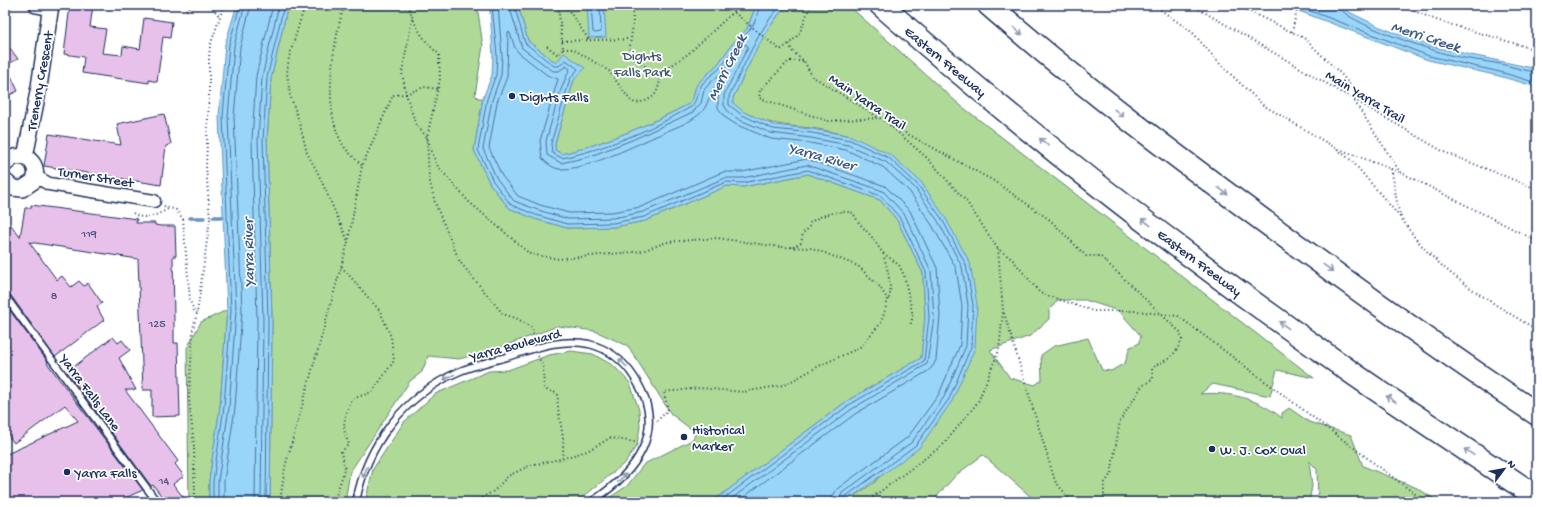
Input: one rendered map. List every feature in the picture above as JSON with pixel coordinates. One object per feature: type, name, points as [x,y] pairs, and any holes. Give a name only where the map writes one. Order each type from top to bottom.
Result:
[{"type":"highway","name":"Eastern Freeway","points":[[881,5],[1008,113],[1177,246],[1346,368],[1537,497]]},
{"type":"highway","points":[[989,5],[1066,70],[1168,150],[1414,330],[1537,414]]},
{"type":"street","name":"Trenerry Crescent","points":[[25,157],[39,87],[51,8]]},
{"type":"street","points":[[5,164],[14,157],[25,157],[35,167],[36,176],[34,181],[27,187],[8,190]]},
{"type":"street","name":"Turner Street","points":[[36,176],[49,184],[154,201]]},
{"type":"lane","points":[[32,5],[34,9],[51,8]]},
{"type":"lane","name":"Yarra Falls Lane","points":[[5,296],[158,502]]},
{"type":"lane","name":"Yarra Boulevard","points":[[356,502],[363,474],[376,447],[387,429],[412,401],[433,385],[460,372],[538,347],[553,343],[577,342],[603,349],[617,357],[628,368],[643,392],[650,427],[642,450],[628,472],[616,484],[591,502]]},
{"type":"path","points":[[186,10],[192,5]]},
{"type":"path","points":[[210,5],[220,17]]},
{"type":"path","points":[[194,502],[194,446],[189,398],[192,341],[210,219],[206,166],[210,97],[209,58],[210,46],[224,5]]},
{"type":"path","points":[[305,5],[289,56],[287,73],[290,95],[299,121],[307,153],[317,171],[348,242]]},
{"type":"path","points":[[348,5],[343,9],[333,52],[332,98],[335,127],[342,144],[362,166]]},
{"type":"path","points":[[402,5],[410,10],[412,18],[429,46],[439,54],[440,79],[427,136],[429,178],[435,203],[460,262],[504,314],[518,319],[532,328],[538,347],[538,357],[542,367],[544,387],[548,391],[554,392],[558,395],[557,405],[564,447],[562,459]]},
{"type":"path","points":[[547,46],[558,55],[563,49],[558,5]]},
{"type":"path","points":[[565,5],[589,40]]},
{"type":"path","points":[[632,5],[633,24],[630,39],[630,52],[635,60],[645,67],[662,72]]},
{"type":"path","points":[[725,5],[780,50],[796,39],[803,29],[806,15],[811,5]]},
{"type":"path","points":[[563,49],[573,49],[605,69],[635,104],[647,102],[653,98],[657,91],[662,72],[688,54],[740,5]]},
{"type":"path","points":[[1154,5],[1192,33],[1220,64],[1263,105],[1334,147],[1352,162],[1435,260],[1479,294],[1537,330]]},
{"type":"path","name":"Main Yarra Trail","points":[[1192,5],[1283,57],[1355,102],[1444,152],[1537,189]]},
{"type":"path","points":[[1236,5],[1280,28],[1304,38],[1340,73],[1356,92],[1355,102],[1400,172]]},
{"type":"path","points":[[1292,32],[1298,5]]},
{"type":"path","points":[[1399,5],[1439,21],[1537,50]]},
{"type":"path","points":[[412,18],[402,73],[406,94],[416,125],[427,136],[436,164],[468,201],[530,254],[559,259],[642,251],[667,242],[717,238],[790,248],[812,248],[858,266],[879,286],[888,300]]},
{"type":"path","points":[[562,41],[630,39]]},
{"type":"path","name":"Main Yarra Trail","points":[[789,44],[792,52],[804,61],[812,76],[886,122],[927,158],[966,201],[998,249]]},
{"type":"path","points":[[804,61],[789,61],[760,90],[759,98],[828,121],[879,118]]},
{"type":"path","points":[[280,502],[285,467],[348,242],[362,166],[393,95],[406,94],[424,87],[438,89]]},
{"type":"path","points":[[886,122],[994,181],[1050,220],[1086,256],[1100,256],[1159,314],[1180,332],[1182,340],[1176,352],[1167,360],[1157,363],[1152,370],[1153,378],[1142,386],[1120,421],[1111,474],[1104,484],[1104,502]]},
{"type":"path","points":[[1334,147],[1400,172],[1537,241]]},
{"type":"path","points":[[1391,169],[1401,218]]},
{"type":"path","points":[[154,201],[176,210],[183,219],[190,300],[194,311],[197,313]]},
{"type":"path","points":[[133,213],[142,218],[154,216],[170,208]]},
{"type":"path","points":[[475,502],[494,491],[508,476],[532,464],[562,459],[587,451],[610,438],[636,442],[668,410],[664,392],[700,388],[743,392],[784,385],[820,365],[859,348],[881,323],[892,291],[886,269],[887,264],[882,252],[872,236],[859,223],[853,213],[848,211],[830,214],[812,220],[809,228],[803,234],[801,243],[790,248]]},
{"type":"path","points":[[866,502],[943,445],[978,402],[999,350],[1003,311],[998,249]]},
{"type":"path","points":[[998,249],[1012,259],[1040,293],[1093,312],[1136,311],[1178,316],[1426,502]]},
{"type":"path","points":[[882,252],[899,265],[904,275],[913,316],[910,326]]},
{"type":"path","points":[[334,502],[345,468],[341,452],[349,444],[343,433],[344,418],[352,399],[372,392],[394,361],[391,337],[380,311],[341,266]]},
{"type":"path","points":[[1003,311],[1055,481],[1072,502]]},
{"type":"green space","points":[[288,5],[477,5],[483,46],[475,95],[478,98],[483,98],[474,150],[490,184],[509,208],[535,219],[567,228],[614,227],[645,221],[727,186],[743,187],[808,174],[880,200],[897,220],[923,273],[925,317],[921,358],[847,401],[712,502],[603,502],[627,486],[644,464],[692,440],[696,433],[671,414],[628,346],[595,331],[558,326],[496,349],[459,359],[428,356],[422,372],[410,381],[350,472],[345,502],[270,502],[272,320],[267,140],[271,79]]},
{"type":"green space","name":"Dights Falls Park","points":[[518,5],[756,5],[747,29],[733,43],[718,64],[696,86],[693,99],[689,104],[627,133],[562,154],[555,150],[555,143],[574,80],[556,63],[528,41]]},
{"type":"green space","points":[[787,5],[848,5],[960,105],[1314,378],[1277,370],[1270,396],[1213,384],[1200,394],[1211,393],[1233,395],[1254,401],[1273,411],[1282,418],[1282,413],[1289,408],[1309,422],[1351,435],[1363,466],[1417,488],[1439,502],[1318,502],[1317,469],[1309,461],[1312,486],[1309,502],[1031,502],[1030,496],[983,455],[956,475],[932,502],[845,502],[875,482],[975,348],[851,136],[758,119],[739,110],[732,103],[757,49],[778,15]],"holes":[[[1058,300],[1085,300],[1119,311],[1141,336],[1138,344],[1130,347],[1125,363],[1111,371],[1102,370],[1088,338],[1054,346],[1041,355],[1042,380],[1035,385],[1010,378],[990,350],[1030,336],[1049,319],[1049,310]]]},
{"type":"green space","points":[[227,310],[220,407],[209,481],[209,502],[189,502],[187,348],[201,322]]},
{"type":"green space","points":[[571,351],[593,354],[614,366],[630,383],[639,410],[640,427],[637,445],[626,462],[577,502],[365,502],[373,469],[404,422],[435,394],[489,371],[508,370],[549,355]]},
{"type":"water","name":"Yarra River","points":[[237,5],[288,5],[271,79],[267,140],[272,320],[270,502],[209,502],[209,481],[220,407],[227,310],[219,117],[225,44]]},
{"type":"water","points":[[488,5],[518,5],[528,41],[556,63],[564,53],[585,68],[574,80],[555,143],[555,150],[562,154],[627,133],[689,104],[693,98],[696,86],[718,64],[733,43],[747,29],[756,5],[787,5],[770,26],[763,38],[733,98],[733,103],[744,112],[774,125],[812,129],[851,136],[891,155],[921,182],[945,217],[970,263],[977,305],[975,348],[952,401],[919,448],[845,502],[712,502],[847,401],[921,358],[925,317],[923,273],[897,220],[880,200],[808,174],[743,187],[727,186],[645,221],[614,227],[567,228],[535,219],[509,208],[490,184],[474,150],[483,98],[492,75],[493,56],[490,10]]},
{"type":"water","points":[[587,5],[604,5],[606,37],[589,38]]},
{"type":"water","points":[[1283,5],[1340,5],[1349,12],[1380,27],[1434,47],[1537,69],[1537,87],[1499,76],[1428,60]]},
{"type":"building","points":[[70,5],[93,5],[90,27],[106,29],[102,53],[122,55],[123,46],[140,49],[144,18],[172,22],[170,38],[163,37],[157,82],[149,80],[149,83],[82,73],[84,57],[64,54]]},
{"type":"building","points":[[5,42],[18,59],[6,65],[18,91],[5,97]]},
{"type":"building","points":[[164,114],[171,144],[166,146],[161,185],[44,166],[49,134],[121,145],[117,124]]},
{"type":"building","points":[[31,205],[137,219],[136,223],[155,223],[155,225],[161,226],[175,226],[176,256],[173,256],[174,343],[178,343],[180,416],[152,417],[152,390],[143,390],[138,259],[29,242],[57,280],[62,276],[71,287],[79,281],[84,286],[88,283],[102,303],[97,307],[104,320],[55,357],[9,293],[5,292],[5,230],[11,225],[20,237],[25,208],[31,208]]},
{"type":"building","name":"Yarra Falls","points":[[5,304],[48,362],[47,363],[143,490],[125,498],[127,502],[5,502],[5,455],[78,421],[65,405],[14,443],[5,431]]},
{"type":"building","points":[[113,337],[118,343],[122,340],[130,350],[119,358],[136,390],[125,390],[178,461],[175,464],[184,476],[173,484],[187,502],[166,502],[153,485],[151,486],[67,372]]},
{"type":"waterway","points":[[213,217],[223,217]]},
{"type":"waterway","points":[[190,218],[204,218]]},
{"type":"place","name":"Dights Falls","points":[[512,96]]},
{"type":"place","name":"Historical Marker","points":[[684,437]]},
{"type":"place","name":"W. J. Cox Oval","points":[[1212,449]]},
{"type":"place","name":"Yarra Falls","points":[[67,472]]},
{"type":"water label","name":"Merri Creek","points":[[1426,36]]},
{"type":"water label","name":"Merri Creek","points":[[726,67]]}]
